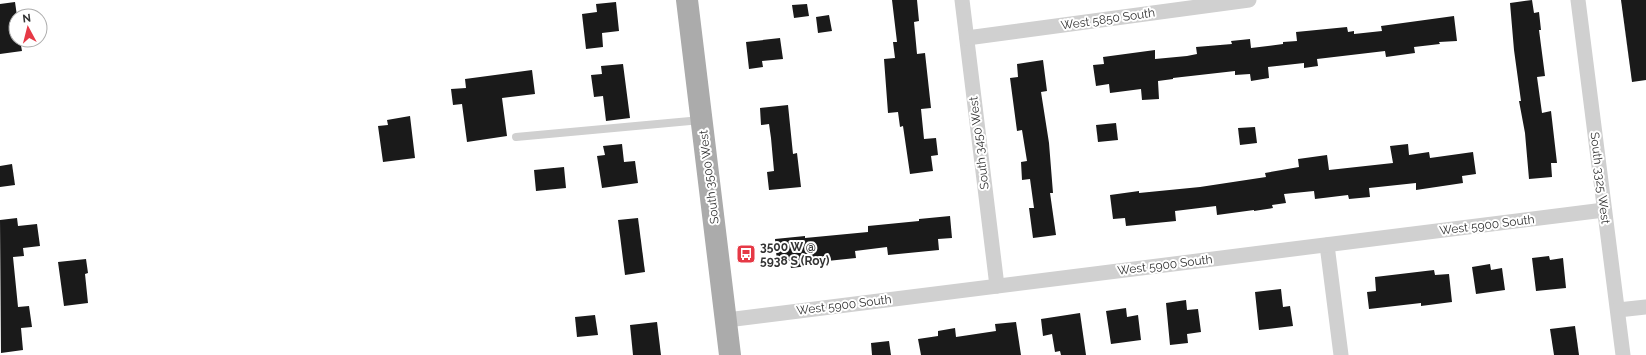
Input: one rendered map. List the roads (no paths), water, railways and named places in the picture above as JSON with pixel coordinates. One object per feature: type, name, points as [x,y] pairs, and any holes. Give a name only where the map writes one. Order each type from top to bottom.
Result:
[{"type":"main road","name":"South 3500 West","points":[[687,0],[727,320],[730,355]]},
{"type":"street","name":"South 3450 West","points":[[962,0],[997,286]]},
{"type":"street","name":"West 5850 South","points":[[966,38],[1249,0]]},
{"type":"street","name":"South 3325 West","points":[[1578,0],[1623,355]]},
{"type":"street","name":"West 5900 South","points":[[727,320],[1604,210]]},
{"type":"street","points":[[1327,245],[1341,355]]},
{"type":"street","points":[[1618,310],[1646,307]]},
{"type":"lane","points":[[516,137],[702,120]]},
{"type":"place","name":"3500 W @ 5938 S (Roy)","points":[[746,254]]}]
